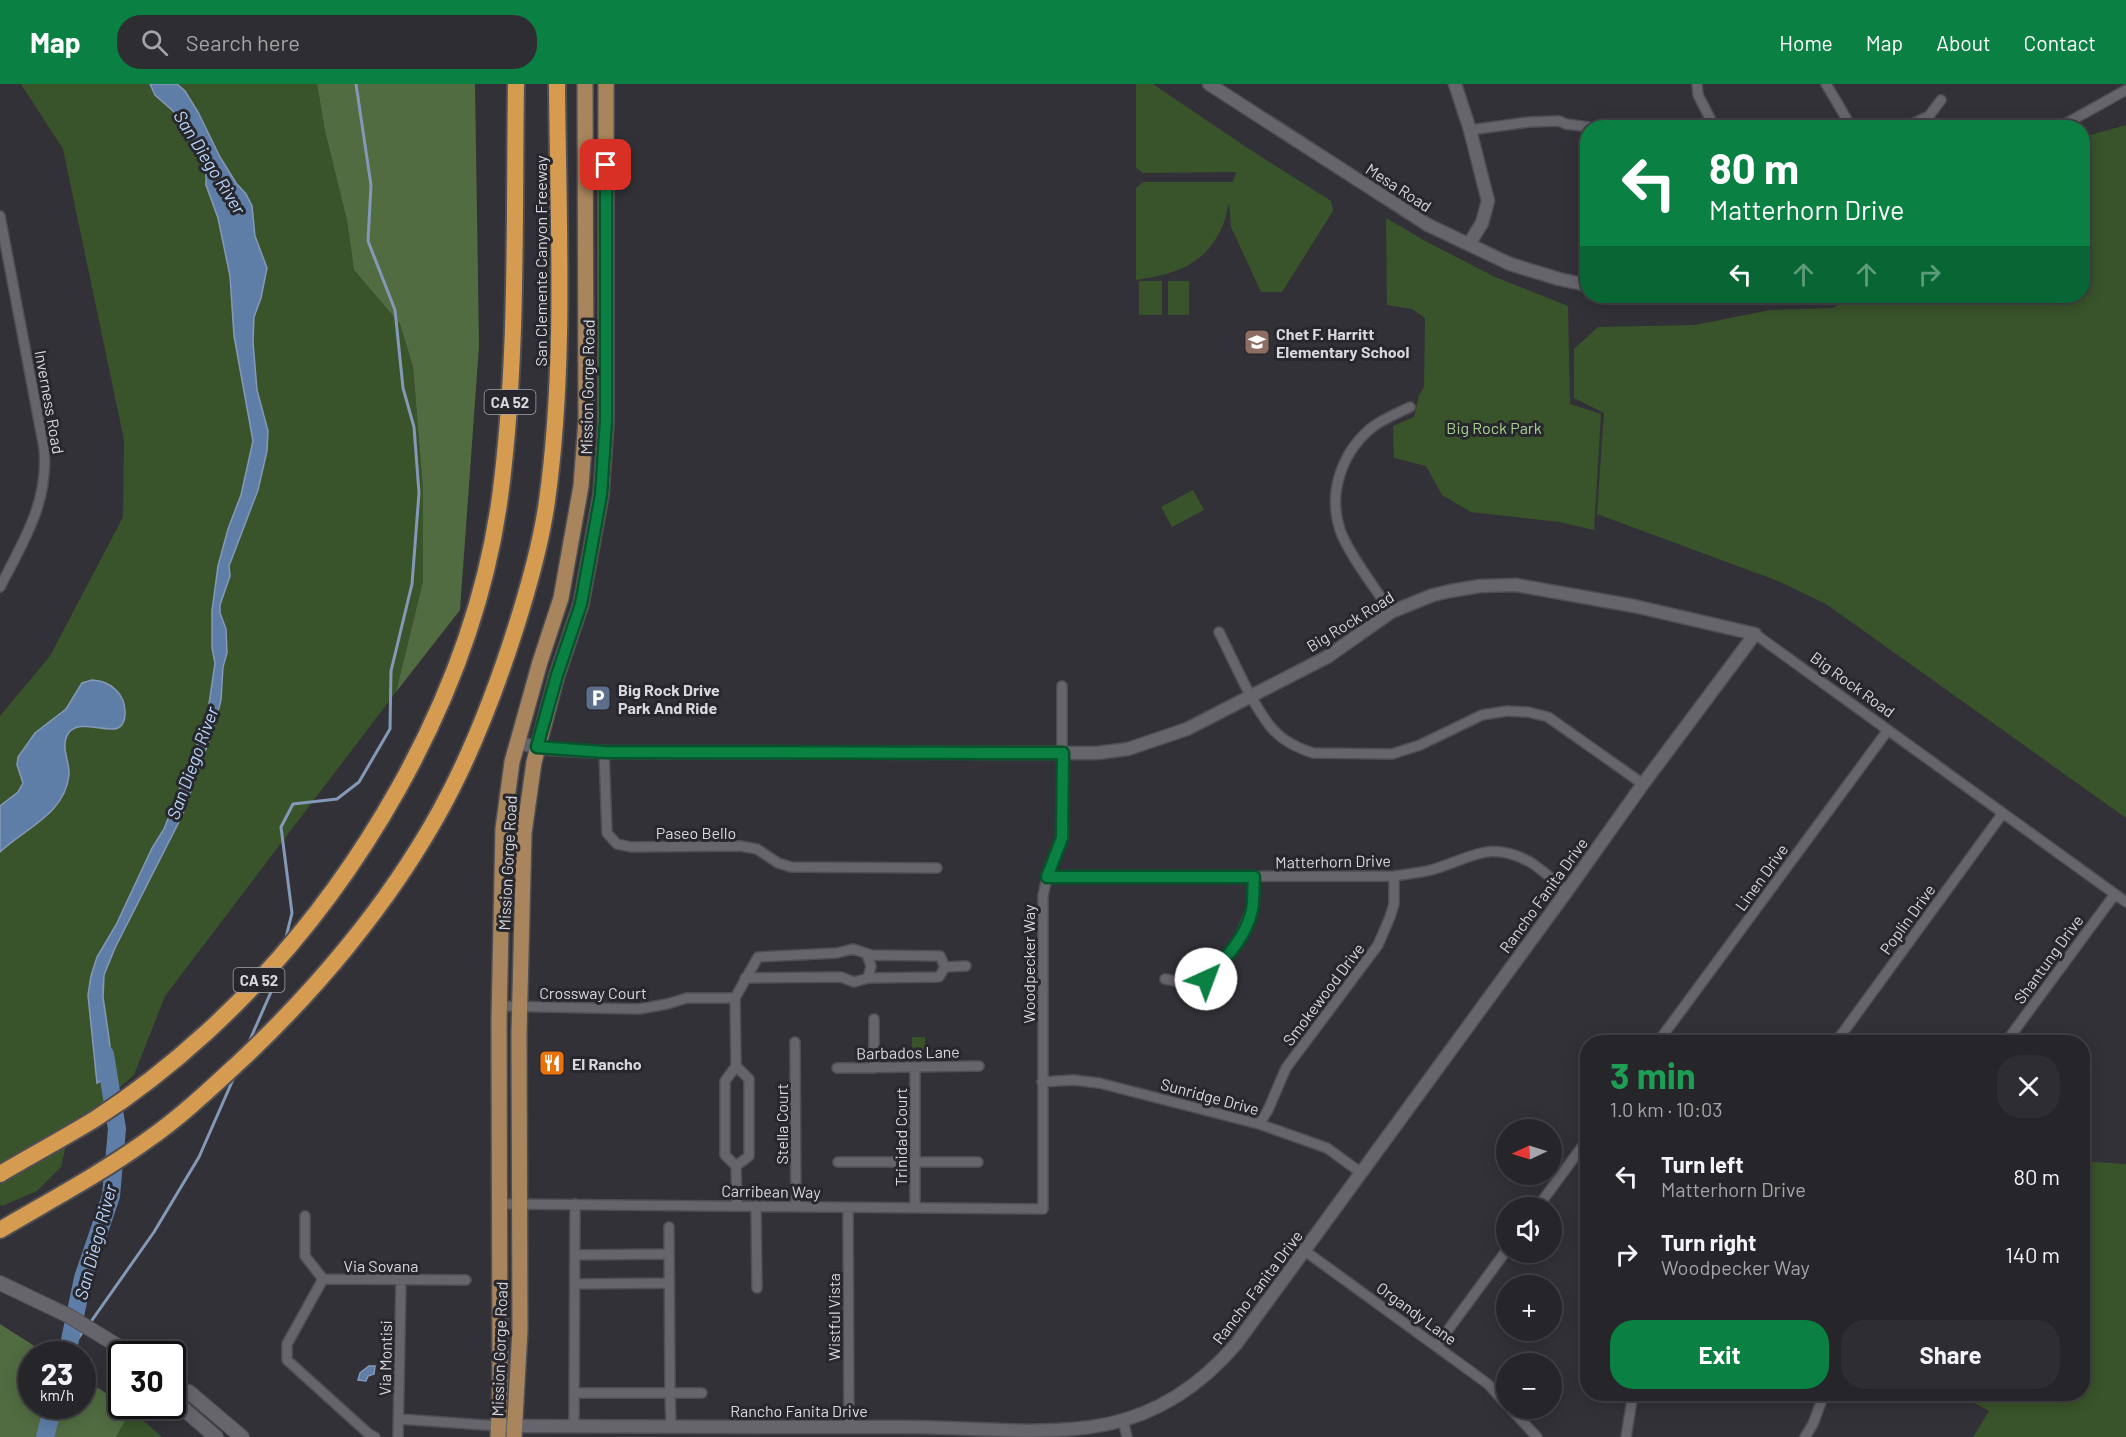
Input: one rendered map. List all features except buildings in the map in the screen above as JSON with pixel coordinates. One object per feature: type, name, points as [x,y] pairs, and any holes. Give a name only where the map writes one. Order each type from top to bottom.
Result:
[{"type":"highway","name":"San Clemente Canyon Freeway","points":[[0,1174],[98,1117],[150,1079],[206,1033],[255,985],[311,920],[362,849],[387,810],[438,711],[484,576],[499,501],[511,394],[516,84]]},
{"type":"highway","name":"San Clemente Canyon Freeway","points":[[0,1230],[69,1191],[149,1140],[213,1087],[268,1036],[329,970],[372,915],[408,863],[439,812],[466,759],[493,694],[529,584],[546,503],[556,415],[559,328],[557,84]]},
{"type":"main road","name":"Mission Gorge Road","points":[[499,1431],[499,1006],[503,829],[508,781],[540,662],[561,598],[581,486],[586,420],[585,84]]},
{"type":"main road","name":"Mission Gorge Road","points":[[514,1431],[520,1330],[520,1006],[524,833],[529,785],[537,747],[557,675],[581,604],[601,495],[606,421],[606,84]]},
{"type":"main road","points":[[499,1086],[507,1089],[509,1127],[513,1132],[519,1134]]},
{"type":"main road","points":[[0,1282],[69,1316],[110,1341]]},
{"type":"main road","points":[[186,1391],[242,1437]]},
{"type":"main road","points":[[186,1411],[216,1437]]},
{"type":"street","name":"Mesa Road","points":[[1209,84],[1428,225],[1510,264],[1580,284]]},
{"type":"street","points":[[1455,84],[1470,130],[1488,201],[1482,223],[1469,244]]},
{"type":"street","points":[[1697,84],[1698,95],[1711,120]]},
{"type":"street","points":[[1826,84],[1847,120]]},
{"type":"street","points":[[2072,120],[2126,90]]},
{"type":"street","points":[[1921,120],[1929,116],[1941,100]]},
{"type":"street","points":[[1470,130],[1519,123],[1559,121],[1580,126]]},
{"type":"street","name":"Inverness Road","points":[[0,216],[4,249],[44,448],[45,470],[42,494],[34,519],[0,586]]},
{"type":"street","points":[[1391,612],[1345,541],[1337,519],[1335,496],[1344,463],[1356,444],[1369,430],[1387,417],[1410,406]]},
{"type":"street","name":"Big Rock Road","points":[[517,742],[537,747],[604,752],[1097,753],[1140,746],[1187,729],[1327,657],[1391,612],[1433,595],[1480,586],[1516,585],[1634,606],[1755,634],[2126,902]]},
{"type":"street","points":[[1219,632],[1270,726],[1294,745],[1313,753],[1392,754],[1420,746],[1482,715],[1507,711],[1548,717],[1643,784]]},
{"type":"street","name":"Rancho Fanita Drive","points":[[499,1431],[574,1426],[818,1432],[849,1427],[925,1432],[1044,1434],[1123,1420],[1175,1398],[1214,1368],[1236,1344],[1643,784],[1755,634]]},
{"type":"street","name":"Woodpecker Way","points":[[1043,1209],[1043,896],[1047,877],[1062,838],[1062,686]]},
{"type":"street","name":"Linen Drive","points":[[1663,1035],[1888,730]]},
{"type":"street","name":"Paseo Bello","points":[[604,752],[607,833],[616,844],[632,847],[740,846],[757,849],[778,863],[791,867],[937,868]]},
{"type":"street","name":"Poplin Drive","points":[[1841,1035],[2003,813]]},
{"type":"street","name":"Matterhorn Drive","points":[[1047,877],[1394,876],[1432,869],[1473,854],[1505,852],[1530,862],[1567,891]]},
{"type":"street","name":"Smokewood Drive","points":[[1258,1124],[1268,1110],[1286,1068],[1378,945],[1394,904],[1394,876]]},
{"type":"street","points":[[1165,979],[1191,984],[1206,979],[1235,948],[1252,909],[1254,877]]},
{"type":"street","name":"Shantung Drive","points":[[2011,1035],[2115,894]]},
{"type":"street","points":[[737,1206],[736,1166],[725,1155],[725,1081],[736,1066],[735,998],[758,957],[837,953],[853,949],[867,954],[940,956],[945,967]]},
{"type":"street","points":[[867,954],[871,966],[868,978]]},
{"type":"street","points":[[945,967],[966,966]]},
{"type":"street","points":[[747,975],[841,977],[854,982],[868,978],[939,977],[945,967]]},
{"type":"street","name":"Crossway Court","points":[[499,1006],[639,1009],[687,998],[735,998]]},
{"type":"street","points":[[874,1019],[874,1068]]},
{"type":"street","name":"Stella Court","points":[[795,1042],[796,1207]]},
{"type":"street","points":[[736,1066],[749,1079],[748,1156],[736,1166]]},
{"type":"street","name":"Trinidad Court","points":[[915,1066],[915,1208]]},
{"type":"street","name":"Barbados Lane","points":[[837,1068],[979,1066]]},
{"type":"street","name":"Sunridge Drive","points":[[1042,1082],[1073,1080],[1099,1083],[1258,1124],[1327,1148],[1360,1172]]},
{"type":"street","points":[[1546,1197],[1580,1150]]},
{"type":"street","points":[[838,1162],[978,1161]]},
{"type":"street","name":"Carribean Way","points":[[499,1204],[1043,1209]]},
{"type":"street","points":[[574,1426],[575,1204]]},
{"type":"street","points":[[756,1206],[757,1288]]},
{"type":"street","name":"Wistful Vista","points":[[848,1208],[849,1427]]},
{"type":"street","points":[[305,1216],[305,1256],[323,1279]]},
{"type":"street","points":[[669,1227],[670,1394],[674,1430]]},
{"type":"street","name":"Organdy Lane","points":[[1305,1251],[1437,1345],[1488,1384],[1496,1393]]},
{"type":"street","points":[[575,1255],[669,1254]]},
{"type":"street","points":[[1437,1345],[1497,1263]]},
{"type":"street","name":"Via Sovana","points":[[375,1437],[360,1427],[287,1360],[286,1344],[323,1279],[466,1280]]},
{"type":"street","name":"Via Montisi","points":[[398,1437],[401,1280]]},
{"type":"street","points":[[575,1284],[669,1283]]},
{"type":"street","points":[[574,1393],[702,1393]]},
{"type":"street","points":[[1626,1437],[1632,1401]]},
{"type":"street","points":[[1805,1437],[1821,1401]]},
{"type":"street","points":[[399,1419],[499,1431]]},
{"type":"street","points":[[1520,1419],[1537,1437]]},
{"type":"street","points":[[1123,1420],[1127,1437]]},
{"type":"green space","points":[[21,84],[317,84],[325,131],[347,221],[354,270],[400,324],[413,367],[423,489],[423,581],[396,692],[165,996],[134,1075],[69,1132],[61,1167],[37,1191],[2,1206],[0,1205],[0,716],[50,656],[123,517],[124,440],[63,149]]},
{"type":"green space","points":[[317,84],[475,84],[479,346],[460,610],[396,692],[423,581],[423,489],[413,367],[400,324],[354,270],[347,221],[325,131]]},
{"type":"green space","points":[[1136,84],[1153,84],[1331,201],[1333,211],[1282,292],[1261,292],[1231,227],[1229,203],[1216,239],[1199,258],[1177,271],[1136,280],[1136,188],[1143,182],[1233,182],[1236,172],[1143,173],[1136,168]]},
{"type":"green space","points":[[2126,125],[2126,818],[1826,604],[1778,581],[1597,514],[1604,413],[1574,398],[1574,349],[1598,327],[1695,325],[1770,310],[1832,308],[1842,303],[2090,303],[2090,135]]},
{"type":"green space","name":"Big Rock Park","points":[[1386,218],[1495,277],[1568,306],[1570,404],[1601,414],[1594,530],[1559,522],[1471,512],[1442,495],[1426,466],[1394,458],[1393,426],[1414,417],[1419,395],[1424,387],[1425,318],[1412,309],[1387,305]]},
{"type":"green space","points":[[1139,281],[1162,281],[1162,315],[1139,315]]},
{"type":"green space","points":[[1168,281],[1189,281],[1189,315],[1168,315]]},
{"type":"green space","points":[[1193,490],[1204,510],[1172,527],[1161,507]]},
{"type":"green space","points":[[912,1037],[925,1037],[925,1058],[912,1059]]},
{"type":"green space","points":[[2090,1162],[2126,1164],[2126,1437],[1973,1437],[1989,1411],[1971,1401],[2090,1401]]},
{"type":"green space","points":[[0,1324],[27,1341],[18,1341],[18,1419],[96,1419],[96,1387],[108,1394],[108,1419],[126,1419],[116,1437],[0,1437]]},
{"type":"green space","points":[[126,1419],[141,1419],[162,1437],[116,1437]]},
{"type":"water","points":[[150,84],[177,84],[185,91],[220,157],[252,206],[255,236],[267,268],[261,298],[254,317],[253,342],[257,390],[268,431],[267,451],[258,490],[229,566],[230,576],[220,605],[220,613],[226,629],[227,653],[223,667],[221,700],[214,727],[182,816],[115,948],[104,975],[103,997],[113,1074],[97,1083],[88,995],[91,976],[97,957],[116,925],[152,848],[164,829],[200,737],[209,704],[215,663],[212,648],[212,611],[218,566],[228,529],[241,495],[253,441],[234,336],[230,276],[218,218],[206,185],[206,158],[173,111],[155,95]]},
{"type":"water","points":[[92,680],[108,684],[120,695],[125,708],[124,722],[119,728],[83,726],[75,728],[68,734],[65,749],[69,775],[66,789],[60,800],[42,819],[0,852],[0,806],[18,792],[23,783],[17,765],[18,757],[35,733],[66,709],[82,683]]},
{"type":"water","points":[[369,1366],[375,1366],[374,1374],[368,1376],[366,1381],[358,1380],[360,1373]]},
{"type":"waterway","points":[[286,937],[292,913],[281,827],[293,804],[337,799],[359,782],[390,729],[391,671],[412,584],[419,493],[414,427],[403,388],[395,310],[368,241],[371,185],[356,84]]},
{"type":"waterway","points":[[249,1042],[271,992],[277,970]]},
{"type":"waterway","name":"San Diego River","points":[[70,1341],[83,1278],[111,1196],[117,1129],[105,1054]]},
{"type":"waterway","points":[[90,1323],[154,1232],[199,1157],[235,1075]]},
{"type":"waterway","points":[[76,1341],[84,1330]]},
{"type":"waterway","name":"San Diego River","points":[[45,1437],[50,1419]]},
{"type":"place","name":"Chet F. Harritt Elementary School","points":[[1257,342]]},
{"type":"place","name":"Big Rock Drive Park And Ride","points":[[598,698]]},
{"type":"place","name":"El Rancho","points":[[552,1063]]},
{"type":"route","points":[[606,165],[606,421],[601,495],[581,604],[557,675],[537,747],[604,752],[1063,753],[1062,838],[1047,877],[1254,877],[1249,919],[1235,948],[1206,979]]}]
